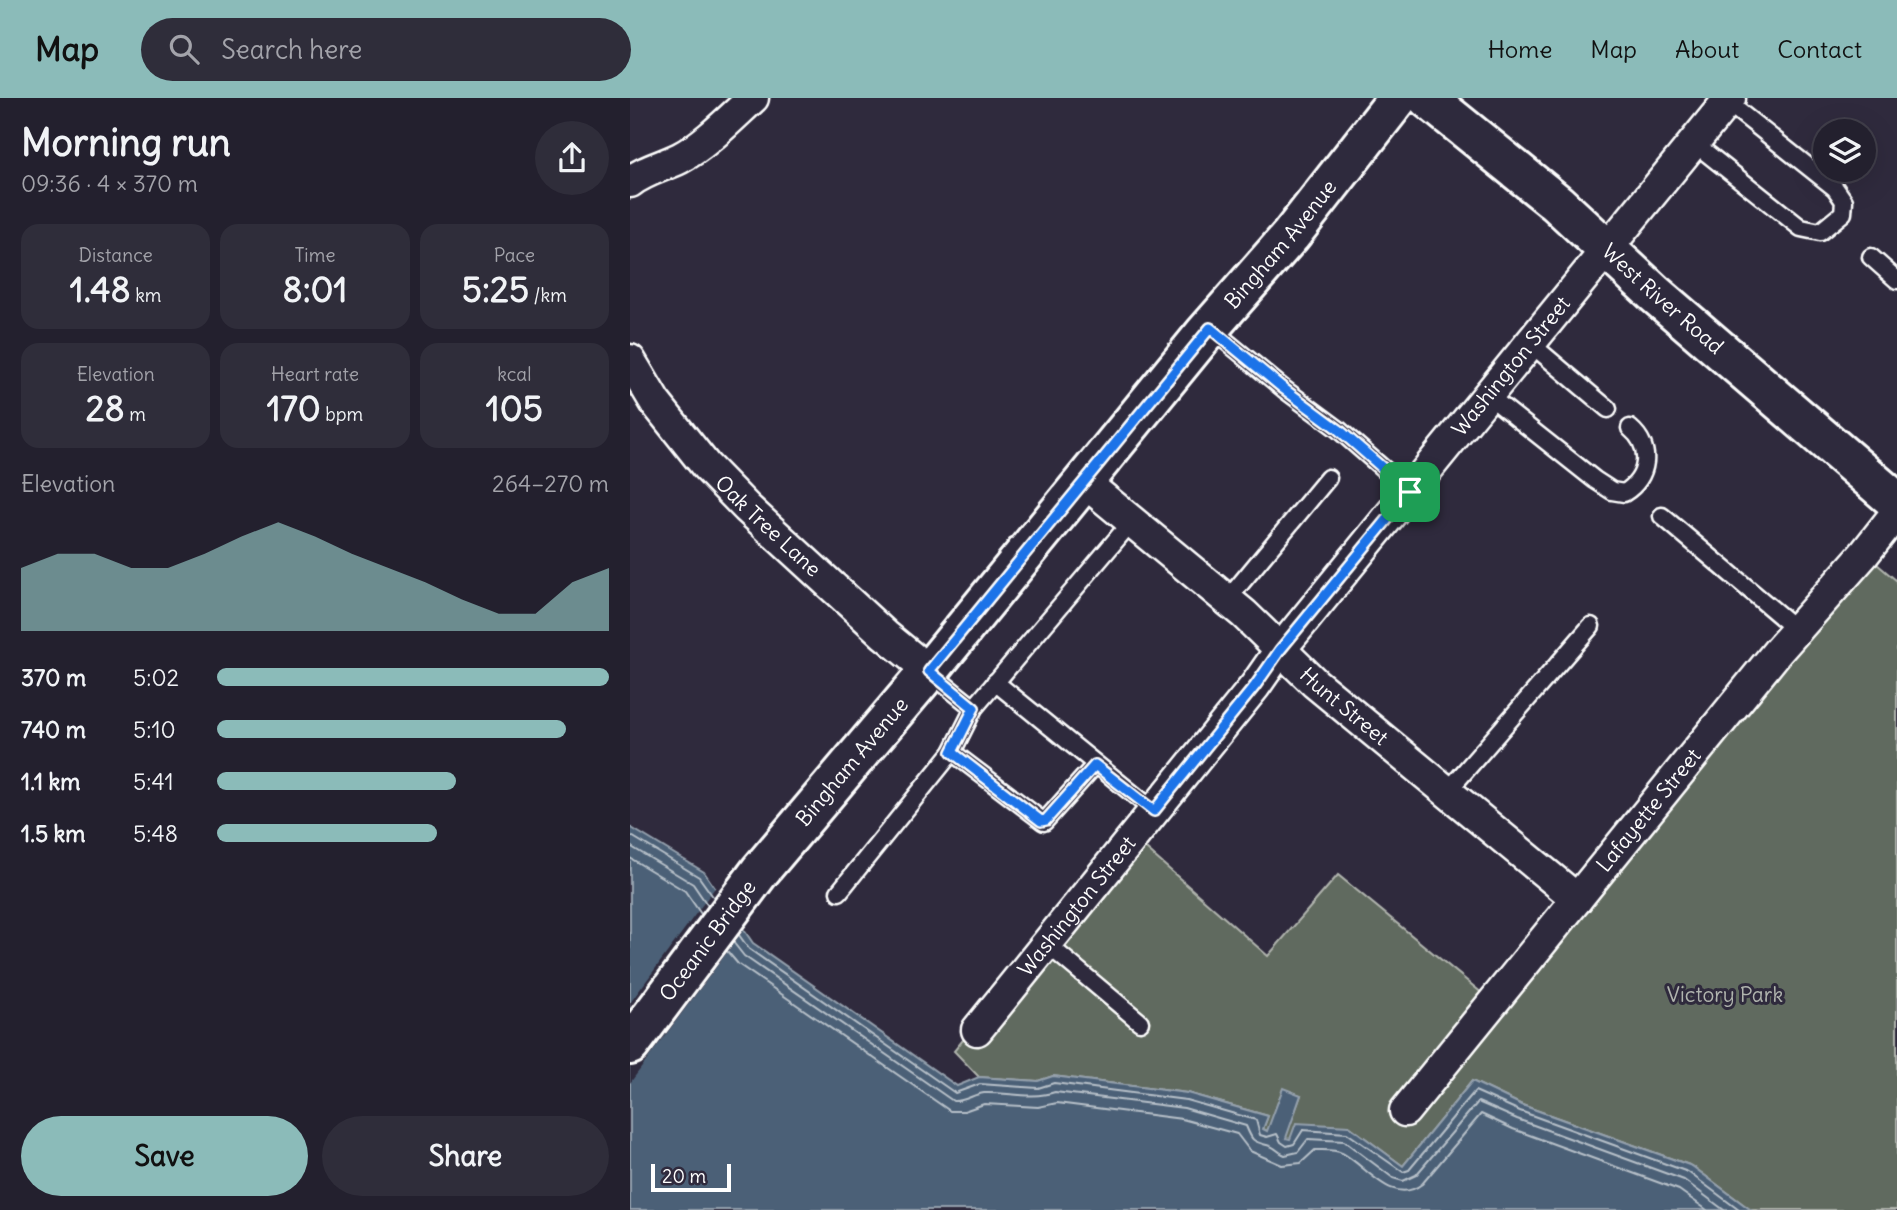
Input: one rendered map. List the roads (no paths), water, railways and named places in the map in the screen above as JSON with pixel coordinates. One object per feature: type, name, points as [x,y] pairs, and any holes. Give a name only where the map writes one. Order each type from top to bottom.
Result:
[{"type":"main road","name":"Bingham Avenue","points":[[760,871],[1291,234],[1398,98]]},
{"type":"main road","name":"West River Road","points":[[1427,98],[1557,203],[1655,293],[1897,502]]},
{"type":"main road","name":"Oceanic Bridge","points":[[630,1045],[760,871]]},
{"type":"street","points":[[634,176],[681,157],[753,98]]},
{"type":"street","name":"Washington Street","points":[[977,1030],[1255,686],[1280,650],[1729,100]]},
{"type":"street","name":"Oak Tree Lane","points":[[630,360],[655,402],[706,466],[766,526],[929,671]]},
{"type":"street","name":"Hunt Street","points":[[1083,481],[1227,600],[1315,683],[1577,899]]},
{"type":"street","name":"Lafayette Street","points":[[1405,1111],[1797,630],[1897,512]]},
{"type":"lane","points":[[1694,143],[1801,228],[1819,232],[1843,213],[1844,201],[1835,188],[1729,100]]},
{"type":"lane","points":[[1871,257],[1897,280]]},
{"type":"lane","points":[[1210,328],[1338,429],[1410,492]]},
{"type":"lane","points":[[1531,344],[1608,409]]},
{"type":"lane","points":[[1489,396],[1595,480],[1612,491],[1624,494],[1634,487],[1645,463],[1640,437],[1630,428]]},
{"type":"lane","points":[[1227,600],[1328,478]]},
{"type":"lane","points":[[1662,516],[1797,630]]},
{"type":"lane","points":[[839,892],[952,752],[974,708],[1132,520]]},
{"type":"lane","points":[[1447,792],[1591,625]]},
{"type":"lane","points":[[929,671],[974,708]]},
{"type":"lane","points":[[995,682],[1154,811]]},
{"type":"lane","points":[[952,752],[1044,822],[1095,765]]},
{"type":"lane","points":[[1047,944],[1140,1022]]},
{"type":"water","points":[[630,827],[704,872],[753,943],[957,1086],[979,1077],[1038,1081],[1053,1076],[1187,1093],[1268,1116],[1263,1129],[1267,1131],[1283,1088],[1301,1095],[1286,1138],[1290,1139],[1296,1123],[1349,1126],[1403,1166],[1472,1081],[1522,1105],[1692,1166],[1751,1210],[630,1210]]},
{"type":"park label","name":"Victory Park","points":[[1725,995]]}]
